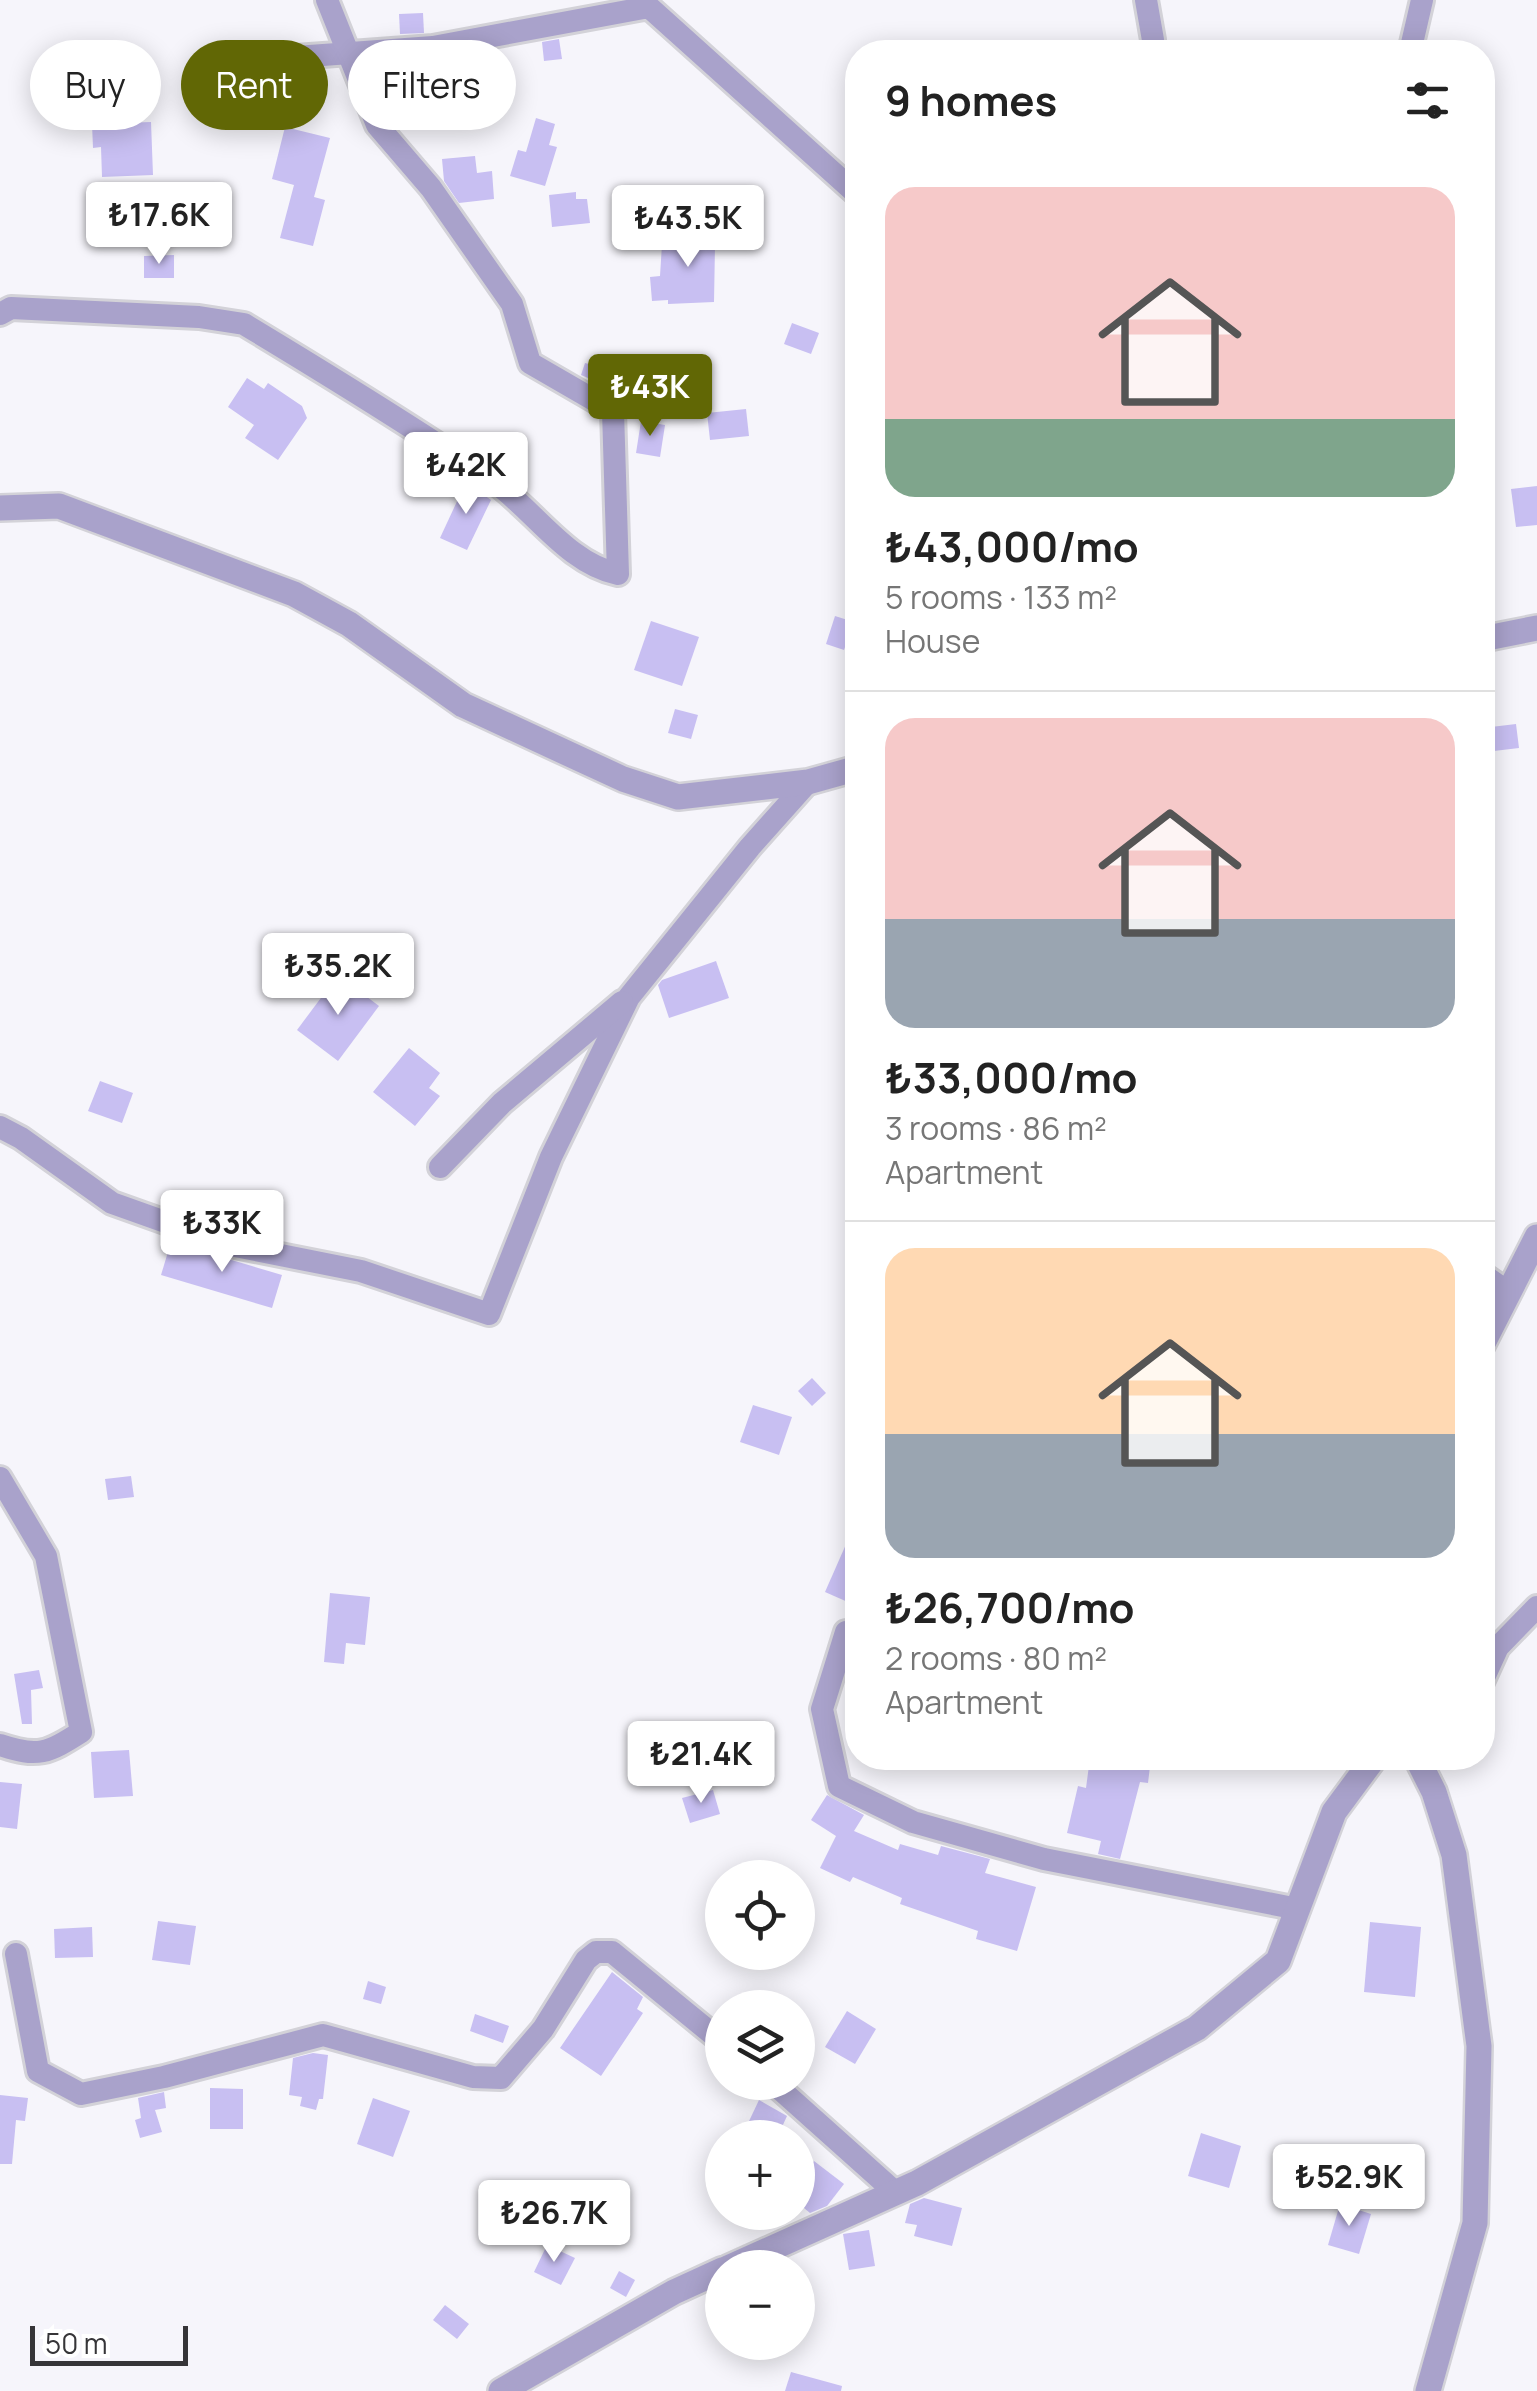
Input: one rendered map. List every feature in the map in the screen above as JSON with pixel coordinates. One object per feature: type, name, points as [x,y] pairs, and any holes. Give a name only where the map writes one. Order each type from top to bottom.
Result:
[{"type":"street","points":[[328,0],[348,46]]},
{"type":"street","points":[[1146,0],[1152,40]]},
{"type":"street","points":[[1413,40],[1422,0]]},
{"type":"street","points":[[475,40],[649,7],[845,183]]},
{"type":"street","points":[[4,309],[199,317],[244,324],[495,482],[582,559],[599,570],[618,574],[612,411],[530,363],[512,304],[431,188],[382,130]]},
{"type":"street","points":[[0,508],[59,506],[294,594],[349,624],[463,705],[623,778],[678,797],[808,782],[845,772]]},
{"type":"street","points":[[1495,636],[1537,628]]},
{"type":"street","points":[[440,1167],[502,1103],[629,997],[808,782]]},
{"type":"street","points":[[0,1127],[112,1202],[230,1245],[361,1271],[489,1314],[551,1157],[629,997]]},
{"type":"street","points":[[1495,1319],[1537,1237]]},
{"type":"street","points":[[1495,1283],[1508,1292]]},
{"type":"street","points":[[0,1478],[46,1556],[81,1732],[55,1748],[30,1755],[0,1746]]},
{"type":"street","points":[[1495,1654],[1537,1607]]},
{"type":"street","points":[[845,1635],[822,1709],[839,1786],[913,1822],[1044,1860],[1298,1909]]},
{"type":"street","points":[[768,2250],[896,2193],[1197,2028],[1278,1961],[1334,1812],[1365,1770]]},
{"type":"street","points":[[1423,1770],[1454,1855],[1479,2046],[1475,2223],[1428,2391]]},
{"type":"street","points":[[16,1954],[38,2071],[81,2094],[164,2077],[323,2035],[474,2077],[501,2078],[543,2029],[586,1960],[596,1952],[612,1952],[705,2028]]},
{"type":"street","points":[[792,2100],[896,2193]]},
{"type":"street","points":[[501,2391],[705,2278]]},
{"type":"building","points":[[423,13],[424,33],[400,34],[399,14]]},
{"type":"building","points":[[559,39],[562,59],[544,61],[542,42]]},
{"type":"building","points":[[536,118],[555,124],[549,145],[557,147],[545,186],[510,176],[518,150],[526,152]]},
{"type":"building","points":[[92,130],[151,130],[153,175],[102,177],[101,147],[93,148]]},
{"type":"building","points":[[284,130],[330,138],[314,197],[325,200],[313,246],[280,238],[294,185],[272,179]]},
{"type":"building","points":[[475,156],[477,173],[492,171],[494,199],[459,203],[444,181],[442,159]]},
{"type":"building","points":[[576,192],[576,199],[587,199],[590,223],[552,227],[549,195]]},
{"type":"building","points":[[718,227],[723,243],[715,246],[714,302],[652,301],[650,277],[660,276],[662,244]]},
{"type":"building","points":[[174,255],[174,278],[144,278],[144,256]]},
{"type":"building","points":[[792,323],[819,333],[811,354],[784,344]]},
{"type":"building","points":[[585,363],[623,373],[618,391],[581,375]]},
{"type":"building","points":[[247,378],[264,389],[268,383],[302,406],[307,418],[278,460],[245,438],[254,425],[228,407]]},
{"type":"building","points":[[746,409],[749,436],[710,440],[707,413]]},
{"type":"building","points":[[641,421],[665,425],[660,457],[636,453]]},
{"type":"building","points":[[466,482],[491,500],[467,550],[440,538]]},
{"type":"building","points":[[1537,486],[1537,525],[1516,527],[1511,489]]},
{"type":"building","points":[[835,616],[845,619],[844,650],[826,644]]},
{"type":"building","points":[[651,621],[699,637],[682,686],[634,670]]},
{"type":"building","points":[[675,709],[698,715],[691,739],[668,733]]},
{"type":"building","points":[[1516,724],[1519,748],[1495,751],[1495,727]]},
{"type":"building","points":[[716,961],[729,998],[669,1018],[658,985],[662,980]]},
{"type":"building","points":[[338,975],[379,1006],[338,1061],[297,1030]]},
{"type":"building","points":[[409,1048],[440,1073],[429,1088],[440,1096],[415,1126],[373,1092]]},
{"type":"building","points":[[100,1081],[133,1093],[122,1123],[88,1111]]},
{"type":"building","points":[[171,1242],[282,1275],[272,1308],[161,1275]]},
{"type":"building","points":[[812,1378],[826,1393],[812,1406],[798,1391]]},
{"type":"building","points":[[753,1405],[792,1417],[779,1455],[740,1442]]},
{"type":"building","points":[[131,1476],[134,1497],[108,1500],[105,1479]]},
{"type":"building","points":[[845,1547],[845,1601],[825,1592]]},
{"type":"building","points":[[330,1593],[370,1597],[365,1645],[346,1643],[344,1664],[324,1662]]},
{"type":"building","points":[[39,1670],[43,1688],[31,1690],[32,1724],[22,1724],[14,1674]]},
{"type":"building","points":[[129,1750],[133,1796],[94,1798],[91,1752]]},
{"type":"building","points":[[1088,1770],[1150,1770],[1148,1783],[1140,1782],[1120,1859],[1098,1854],[1101,1841],[1067,1833],[1078,1786],[1086,1788]]},
{"type":"building","points":[[0,1782],[22,1784],[17,1829],[0,1827]]},
{"type":"building","points":[[713,1790],[720,1814],[690,1823],[682,1798]]},
{"type":"building","points":[[827,1795],[864,1815],[854,1831],[898,1850],[900,1844],[938,1855],[941,1846],[990,1859],[985,1873],[1036,1887],[1017,1951],[976,1939],[978,1931],[900,1904],[902,1898],[853,1877],[850,1882],[820,1868],[836,1836],[811,1820]]},
{"type":"building","points":[[158,1921],[196,1926],[190,1965],[152,1960]]},
{"type":"building","points":[[1370,1922],[1421,1927],[1415,1997],[1364,1992]]},
{"type":"building","points":[[92,1927],[93,1957],[55,1958],[54,1929]]},
{"type":"building","points":[[612,1972],[643,1997],[637,2009],[643,2013],[601,2076],[560,2048]]},
{"type":"building","points":[[368,1981],[386,1987],[381,2004],[363,1999]]},
{"type":"building","points":[[847,2011],[876,2029],[855,2064],[825,2047]]},
{"type":"building","points":[[475,2014],[509,2026],[503,2043],[470,2031]]},
{"type":"building","points":[[313,2053],[328,2055],[323,2099],[319,2099],[316,2110],[300,2106],[302,2097],[289,2095],[293,2058]]},
{"type":"building","points":[[210,2088],[243,2089],[243,2129],[210,2129]]},
{"type":"building","points":[[164,2092],[166,2108],[155,2110],[162,2132],[140,2138],[135,2120],[141,2118],[138,2098]]},
{"type":"building","points":[[0,2095],[28,2098],[25,2121],[16,2120],[12,2164],[0,2164]]},
{"type":"building","points":[[373,2098],[410,2111],[393,2157],[357,2144]]},
{"type":"building","points":[[759,2100],[787,2116],[785,2120],[750,2120]]},
{"type":"building","points":[[1201,2133],[1241,2146],[1229,2188],[1188,2176]]},
{"type":"building","points":[[815,2162],[844,2184],[827,2206],[815,2211]]},
{"type":"building","points":[[1283,2175],[1309,2182],[1304,2203],[1278,2196]]},
{"type":"building","points":[[924,2198],[962,2208],[952,2246],[914,2236],[917,2225],[905,2223],[910,2204]]},
{"type":"building","points":[[1340,2204],[1371,2214],[1359,2254],[1328,2245]]},
{"type":"building","points":[[869,2230],[875,2266],[849,2270],[843,2234]]},
{"type":"building","points":[[547,2245],[575,2258],[561,2285],[534,2272]]},
{"type":"building","points":[[619,2271],[635,2280],[626,2297],[610,2288]]},
{"type":"building","points":[[445,2305],[469,2324],[457,2339],[433,2320]]},
{"type":"building","points":[[791,2372],[842,2386],[841,2391],[785,2391]]}]
